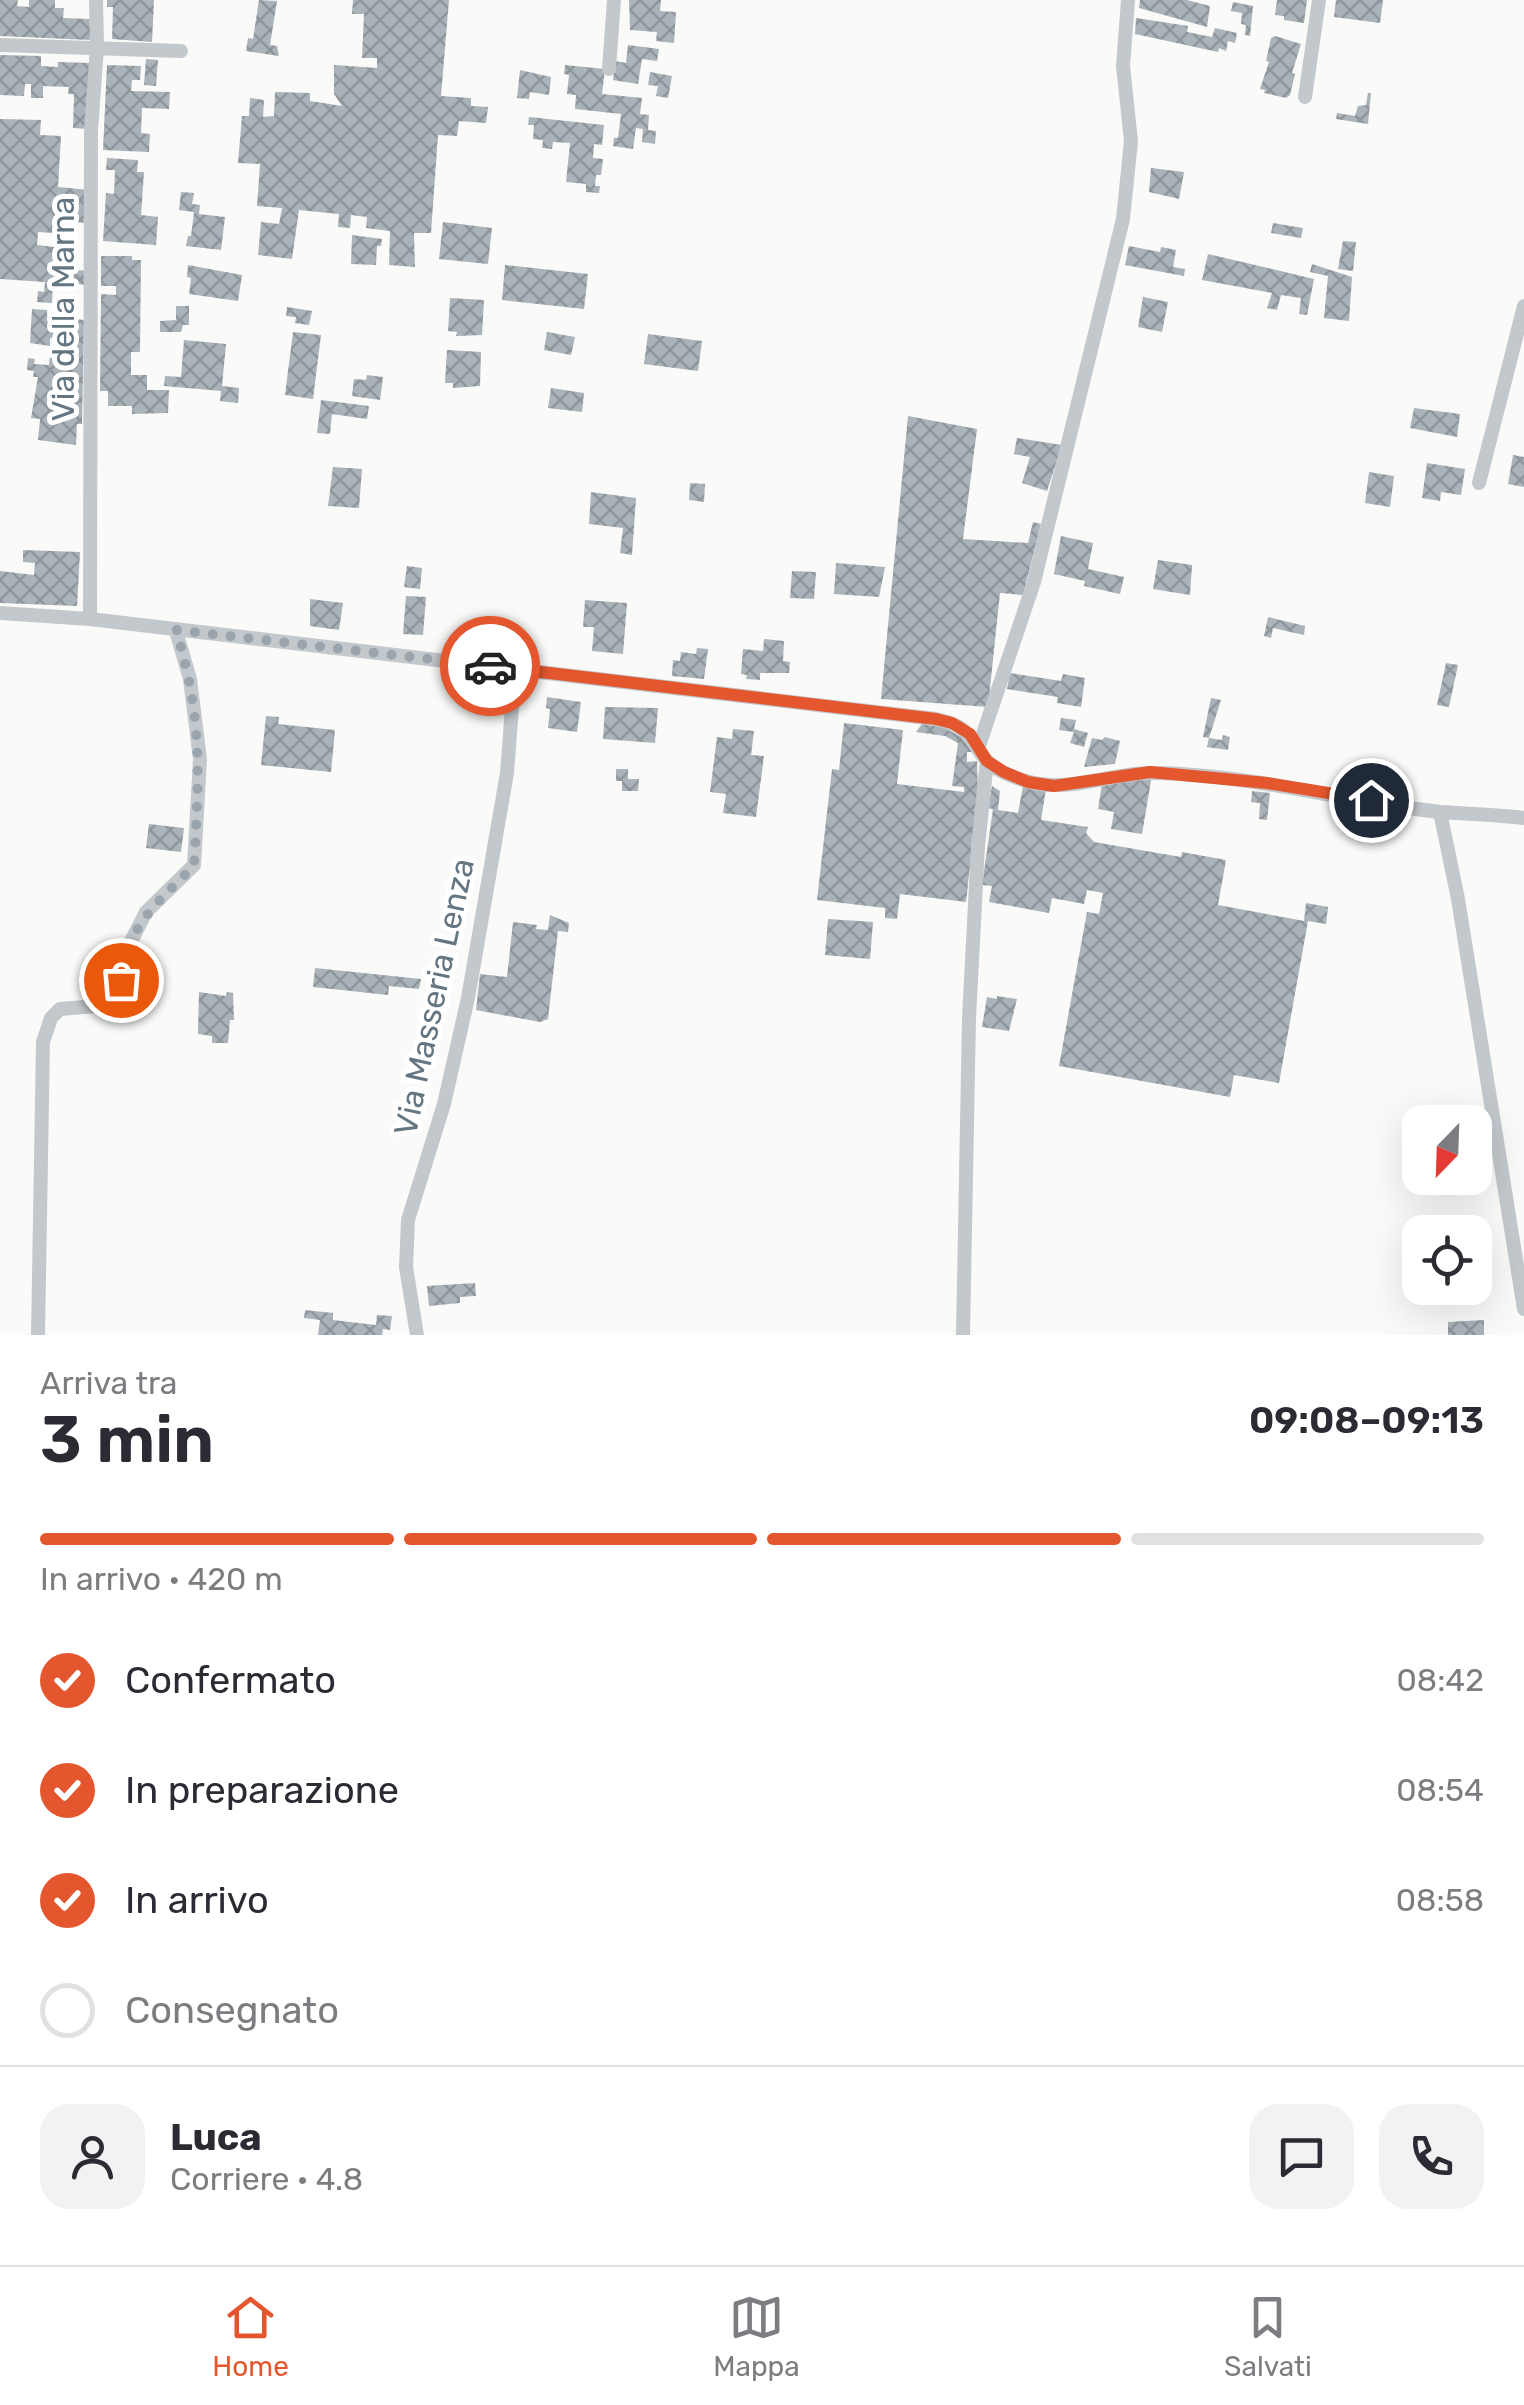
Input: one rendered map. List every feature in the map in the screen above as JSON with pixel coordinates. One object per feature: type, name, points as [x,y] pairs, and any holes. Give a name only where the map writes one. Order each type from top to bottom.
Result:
[{"type":"street","name":"Via della Marna","points":[[90,619],[91,150],[96,0]]},
{"type":"street","points":[[609,70],[614,0]]},
{"type":"street","points":[[979,746],[1034,582],[1124,220],[1131,140],[1123,66],[1128,0]]},
{"type":"street","points":[[1305,97],[1319,0]]},
{"type":"street","points":[[0,45],[181,50]]},
{"type":"street","points":[[1479,483],[1524,306]]},
{"type":"street","points":[[0,612],[90,619],[936,719],[970,734],[987,761],[1004,772],[1028,782],[1054,786],[1150,772],[1267,783],[1440,812],[1524,818]]},
{"type":"street","points":[[38,1335],[43,1042],[51,1018],[60,1009],[119,1004],[124,956],[146,912],[194,866],[200,759],[190,679],[176,630]]},
{"type":"street","name":"Via Masseria Lenza","points":[[417,1335],[406,1268],[408,1220],[444,1104],[468,998],[507,773],[515,668]]},
{"type":"street","points":[[963,1335],[969,1018],[978,846],[987,761]]},
{"type":"street","points":[[1440,812],[1458,898],[1524,1309]]},
{"type":"building","points":[[0,0],[18,0],[17,6],[29,7],[29,0],[55,0],[55,8],[64,8],[63,18],[91,19],[90,40],[0,36]]},
{"type":"building","points":[[107,0],[154,0],[152,42],[112,39],[113,7],[107,7]]},
{"type":"building","points":[[259,0],[277,1],[270,45],[277,46],[279,56],[246,51],[248,38],[253,39]]},
{"type":"building","points":[[353,0],[449,0],[441,96],[471,98],[471,106],[488,107],[486,123],[459,121],[457,136],[438,135],[431,233],[414,233],[415,267],[389,265],[390,231],[366,228],[367,217],[351,215],[350,228],[338,227],[339,214],[299,210],[292,259],[258,255],[261,222],[279,224],[282,208],[257,206],[260,164],[238,163],[242,116],[249,116],[250,98],[264,100],[263,117],[274,116],[275,92],[310,93],[310,101],[342,106],[334,94],[334,65],[377,68],[377,58],[362,58],[364,14],[352,14]]},
{"type":"building","points":[[629,0],[661,0],[660,11],[676,12],[674,43],[656,41],[657,32],[630,30]]},
{"type":"building","points":[[1140,0],[1187,0],[1210,6],[1207,27],[1139,8]]},
{"type":"building","points":[[1277,0],[1307,0],[1304,23],[1275,15]]},
{"type":"building","points":[[1336,0],[1383,0],[1380,23],[1334,17]]},
{"type":"building","points":[[1233,2],[1253,6],[1250,36],[1245,35],[1246,25],[1241,24],[1242,13],[1231,11]]},
{"type":"building","points":[[1136,18],[1188,26],[1187,32],[1212,37],[1215,28],[1237,33],[1235,43],[1228,41],[1226,51],[1219,48],[1218,52],[1135,34]]},
{"type":"building","points":[[1271,38],[1301,44],[1290,95],[1286,98],[1260,89],[1269,62],[1266,61]]},
{"type":"building","points":[[628,45],[659,49],[657,61],[642,59],[638,84],[613,80],[615,61],[626,63]]},
{"type":"building","points":[[0,55],[41,56],[41,66],[91,63],[89,129],[73,128],[74,94],[68,94],[69,87],[43,86],[43,98],[31,98],[31,84],[25,84],[24,96],[0,95]]},
{"type":"building","points":[[146,59],[158,60],[156,86],[144,85]]},
{"type":"building","points":[[107,65],[141,66],[140,80],[132,80],[131,91],[170,92],[169,109],[142,108],[141,133],[150,134],[149,152],[103,150]]},
{"type":"building","points":[[565,65],[605,69],[602,94],[642,98],[640,114],[649,115],[648,130],[656,131],[655,144],[642,142],[643,129],[636,128],[633,149],[613,146],[621,114],[575,109],[576,95],[567,94],[569,75],[564,74]]},
{"type":"building","points":[[520,70],[551,77],[549,95],[530,92],[529,99],[517,98]]},
{"type":"building","points":[[650,72],[672,76],[668,98],[656,96],[658,86],[648,85]]},
{"type":"building","points":[[1368,93],[1368,124],[1336,119],[1337,113],[1355,116],[1358,106],[1366,105]]},
{"type":"building","points":[[529,117],[604,125],[602,145],[594,144],[593,158],[603,159],[601,175],[596,175],[599,193],[586,192],[586,184],[566,182],[570,143],[553,142],[552,149],[542,148],[543,140],[533,139],[534,125],[528,125]]},
{"type":"building","points":[[0,119],[41,120],[40,135],[61,136],[58,187],[90,190],[88,223],[73,222],[72,234],[38,232],[37,245],[54,247],[53,268],[89,271],[87,285],[53,282],[52,303],[37,302],[38,291],[44,292],[45,282],[0,279]]},
{"type":"building","points":[[107,158],[138,160],[137,172],[144,172],[141,215],[158,217],[156,245],[103,241],[106,193],[114,194],[115,170],[106,170]]},
{"type":"building","points":[[1151,168],[1184,172],[1179,199],[1149,192]]},
{"type":"building","points":[[181,192],[194,193],[192,204],[200,205],[199,214],[225,217],[221,250],[186,246],[194,212],[179,210]]},
{"type":"building","points":[[443,222],[492,228],[488,264],[439,259]]},
{"type":"building","points":[[1273,223],[1303,228],[1301,238],[1271,233]]},
{"type":"building","points":[[352,235],[382,239],[381,246],[377,246],[376,265],[351,264]]},
{"type":"building","points":[[1343,241],[1356,242],[1353,271],[1338,269]]},
{"type":"building","points":[[1129,246],[1160,252],[1161,247],[1176,250],[1173,267],[1185,269],[1184,276],[1125,265]]},
{"type":"building","points":[[1208,254],[1314,279],[1307,315],[1299,314],[1301,298],[1281,295],[1277,310],[1267,308],[1272,293],[1202,280]]},
{"type":"building","points":[[101,256],[132,256],[132,260],[141,260],[140,352],[131,352],[131,375],[147,375],[147,390],[169,390],[168,413],[132,414],[132,406],[108,406],[108,391],[100,391],[101,294],[116,295],[116,286],[101,286]]},
{"type":"building","points":[[1312,264],[1352,277],[1349,321],[1324,318],[1328,276],[1310,272]]},
{"type":"building","points":[[188,265],[242,275],[238,301],[189,294]]},
{"type":"building","points":[[505,265],[588,274],[584,309],[502,300]]},
{"type":"building","points":[[1143,297],[1168,302],[1162,332],[1138,327]]},
{"type":"building","points":[[450,298],[484,300],[482,335],[456,336],[457,332],[448,331]]},
{"type":"building","points":[[176,306],[189,306],[189,325],[183,325],[181,332],[160,332],[160,321],[176,320]]},
{"type":"building","points":[[287,307],[312,311],[309,325],[295,323],[296,317],[286,316]]},
{"type":"building","points":[[32,309],[84,320],[82,424],[77,424],[76,445],[38,440],[40,419],[31,418],[38,377],[27,370],[28,358],[35,359],[34,364],[49,365],[50,354],[60,355],[61,339],[50,338],[50,346],[30,343]]},
{"type":"building","points":[[293,332],[321,335],[313,399],[285,395]]},
{"type":"building","points":[[547,332],[575,337],[571,355],[544,350]]},
{"type":"building","points":[[648,334],[702,341],[698,371],[644,364]]},
{"type":"building","points":[[184,340],[226,344],[222,386],[239,388],[238,403],[220,401],[221,391],[164,386],[165,376],[181,377]]},
{"type":"building","points":[[447,350],[481,352],[480,386],[453,388],[453,383],[445,383]]},
{"type":"building","points":[[367,375],[383,377],[380,400],[352,396],[354,379],[366,380]]},
{"type":"building","points":[[551,388],[584,393],[582,412],[548,408]]},
{"type":"building","points":[[321,400],[369,406],[367,419],[332,414],[330,434],[317,433]]},
{"type":"building","points":[[1414,408],[1460,414],[1457,437],[1410,428]]},
{"type":"building","points":[[908,416],[977,429],[963,539],[1028,543],[1033,522],[1041,524],[1023,595],[1000,593],[988,707],[881,699]]},
{"type":"building","points":[[1017,438],[1062,445],[1047,491],[1022,483],[1030,457],[1014,454]]},
{"type":"building","points":[[1513,455],[1524,457],[1524,487],[1508,484]]},
{"type":"building","points":[[1427,463],[1465,469],[1461,495],[1441,492],[1440,501],[1422,498]]},
{"type":"building","points":[[333,467],[362,469],[359,508],[328,506]]},
{"type":"building","points":[[1369,472],[1394,476],[1390,507],[1365,503]]},
{"type":"building","points":[[690,483],[705,484],[704,502],[689,500]]},
{"type":"building","points":[[591,492],[636,498],[632,555],[620,553],[623,528],[589,524]]},
{"type":"building","points":[[1061,536],[1093,543],[1088,569],[1124,577],[1120,594],[1054,574]]},
{"type":"building","points":[[23,550],[80,552],[77,606],[0,603],[0,571],[34,575],[35,563],[23,562]]},
{"type":"building","points":[[1158,560],[1192,565],[1190,595],[1153,589]]},
{"type":"building","points":[[836,563],[885,567],[879,597],[834,594]]},
{"type":"building","points":[[407,566],[422,568],[420,589],[404,587]]},
{"type":"building","points":[[792,571],[816,572],[814,599],[790,598]]},
{"type":"building","points":[[406,596],[426,597],[423,635],[403,634]]},
{"type":"building","points":[[310,599],[343,603],[339,630],[310,626]]},
{"type":"building","points":[[585,600],[627,603],[623,654],[592,651],[594,627],[583,627]]},
{"type":"building","points":[[1268,617],[1305,626],[1304,635],[1273,628],[1271,638],[1264,636]]},
{"type":"building","points":[[764,639],[784,641],[783,661],[790,662],[789,673],[760,673],[760,680],[746,679],[747,675],[741,674],[743,649],[763,651]]},
{"type":"building","points":[[697,648],[708,649],[704,679],[672,676],[673,660],[680,661],[681,652],[696,654]]},
{"type":"building","points":[[1446,663],[1458,665],[1449,707],[1437,705]]},
{"type":"building","points":[[1010,673],[1061,681],[1063,674],[1085,678],[1081,707],[1057,703],[1058,697],[1007,689]]},
{"type":"building","points":[[547,697],[581,702],[577,732],[548,728]]},
{"type":"building","points":[[1211,698],[1221,700],[1209,738],[1203,737]]},
{"type":"building","points":[[605,707],[658,708],[655,743],[603,739]]},
{"type":"building","points":[[266,716],[279,717],[278,724],[335,730],[331,772],[261,765]]},
{"type":"building","points":[[1061,718],[1076,720],[1074,729],[1088,733],[1084,747],[1070,743],[1074,732],[1059,730]]},
{"type":"building","points":[[844,723],[903,730],[897,784],[964,792],[964,787],[952,786],[958,743],[945,736],[916,732],[922,724],[943,727],[965,739],[973,752],[967,752],[967,762],[977,761],[978,794],[966,902],[900,894],[897,919],[885,918],[885,908],[817,900],[832,769],[839,770]]},
{"type":"building","points":[[733,729],[754,731],[751,755],[764,756],[756,817],[723,813],[726,794],[710,792],[717,737],[732,739]]},
{"type":"building","points":[[1230,737],[1228,750],[1207,747],[1209,738]]},
{"type":"building","points":[[1092,738],[1120,741],[1115,764],[1084,767]]},
{"type":"building","points":[[616,769],[628,769],[628,779],[639,779],[638,791],[622,791],[622,781],[616,781]]},
{"type":"building","points":[[1152,775],[1142,834],[1111,829],[1114,812],[1098,809],[1102,784]]},
{"type":"building","points":[[992,786],[1000,791],[998,810],[1018,813],[1023,786],[1046,789],[1041,820],[1088,827],[1086,833],[1094,842],[1181,857],[1182,852],[1226,860],[1218,905],[1304,921],[1306,903],[1328,907],[1326,924],[1308,921],[1279,1083],[1234,1075],[1230,1097],[1059,1066],[1087,912],[1099,914],[1103,893],[1087,890],[1084,904],[1052,898],[1049,913],[989,902],[992,886],[982,885],[993,809],[988,808]]},
{"type":"building","points":[[1252,791],[1270,793],[1267,820],[1259,819],[1260,803],[1251,802]]},
{"type":"building","points":[[149,824],[184,828],[181,852],[146,848]]},
{"type":"building","points":[[550,915],[569,923],[568,932],[558,931],[548,1019],[540,1022],[476,1010],[480,974],[507,977],[513,922],[548,930]]},
{"type":"building","points":[[828,919],[873,922],[870,959],[825,955]]},
{"type":"building","points":[[315,968],[421,979],[419,989],[389,986],[388,995],[313,987]]},
{"type":"building","points":[[199,992],[226,996],[227,992],[233,993],[234,1020],[230,1020],[228,1043],[212,1043],[212,1036],[198,1034]]},
{"type":"building","points":[[987,997],[1017,999],[1009,1031],[982,1027]]},
{"type":"building","points":[[475,1283],[476,1296],[460,1297],[460,1303],[429,1306],[427,1286]]},
{"type":"building","points":[[305,1310],[333,1313],[333,1320],[376,1325],[377,1315],[392,1316],[390,1330],[383,1329],[382,1335],[318,1335],[320,1320],[304,1318]]},
{"type":"building","points":[[1484,1320],[1484,1335],[1448,1335],[1448,1322]]},
{"type":"way so far","points":[[121,980],[124,956],[146,912],[194,866],[200,759],[190,679],[176,630],[490,666]]},
{"type":"route","points":[[490,666],[936,719],[970,734],[987,761],[1004,772],[1028,782],[1054,786],[1150,772],[1267,783],[1371,800]]}]
